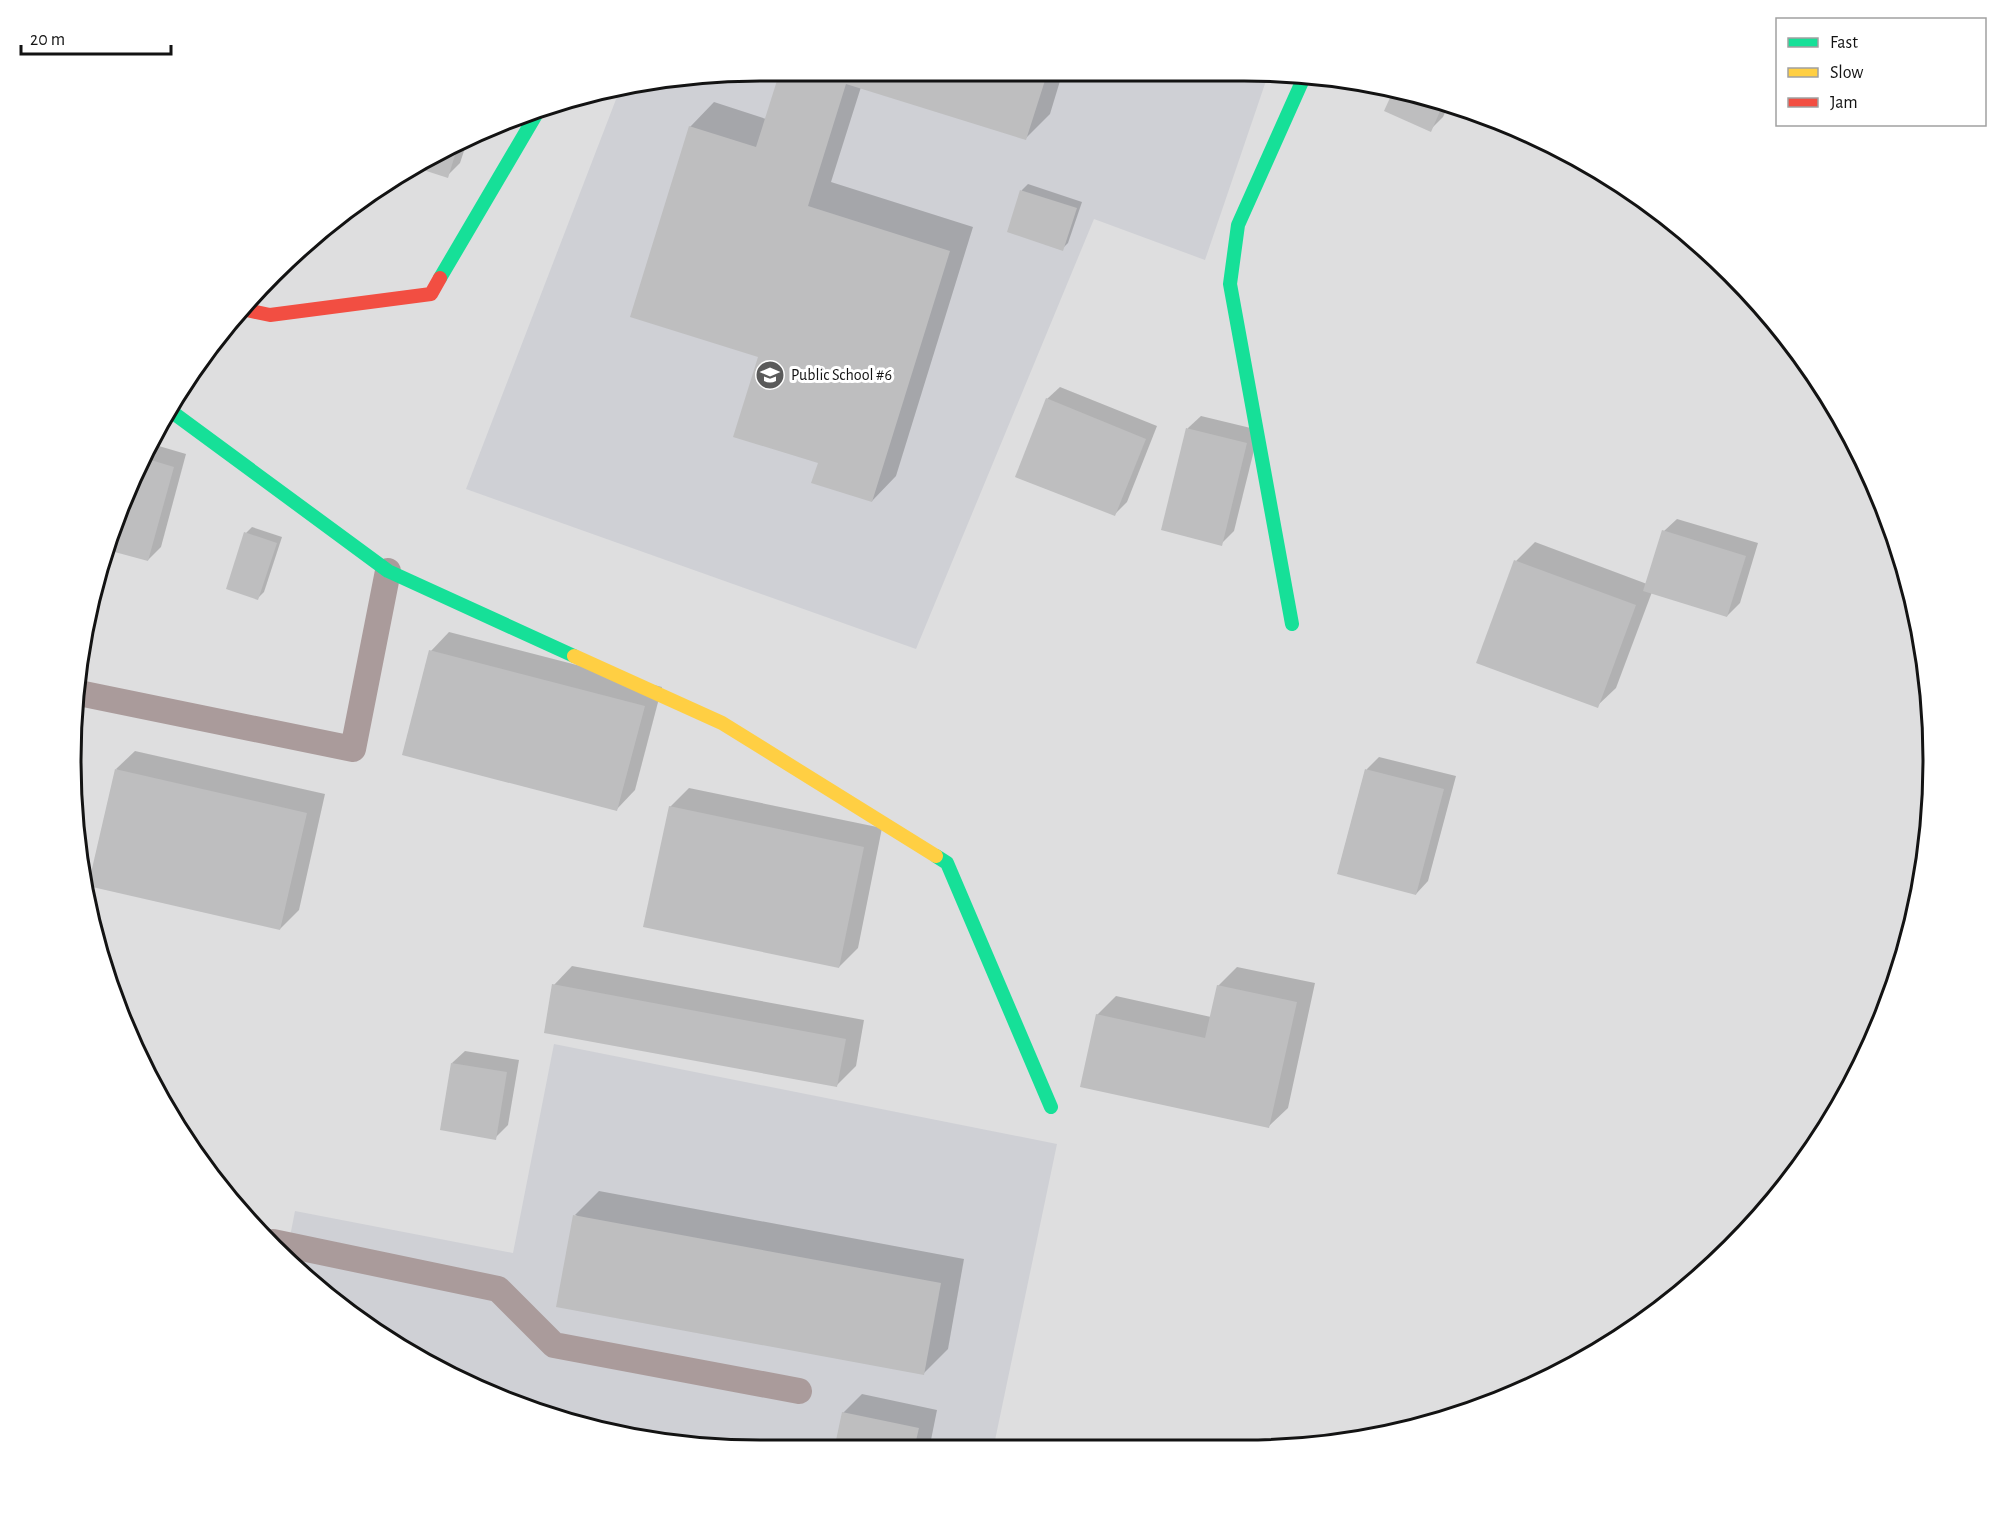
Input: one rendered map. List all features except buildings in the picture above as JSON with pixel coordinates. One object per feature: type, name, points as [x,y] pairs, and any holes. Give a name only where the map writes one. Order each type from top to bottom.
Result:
[{"type":"street","points":[[1292,624],[1230,284],[1238,225],[1301,84]]},
{"type":"street","points":[[251,311],[270,315],[431,294],[532,121]]},
{"type":"street","points":[[176,415],[388,571],[722,723],[947,863],[1050,1107]]},
{"type":"lane","points":[[84,694],[353,749],[388,571]]},
{"type":"lane","points":[[283,1244],[498,1289],[554,1345],[799,1391]]},
{"type":"shaded area","name":"Public School #6","points":[[1266,81],[1205,260],[1094,219],[916,649],[466,489],[617,97],[716,82]]},
{"type":"shaded area","points":[[554,1044],[1057,1144],[995,1440],[716,1439],[628,1427],[585,1417],[500,1388],[421,1349],[347,1300],[288,1248],[295,1211],[513,1253]]},
{"type":"traffic: fast","points":[[1292,624],[1230,284],[1238,225],[1301,84]]},
{"type":"traffic: fast","points":[[440,278],[533,121]]},
{"type":"traffic: fast","points":[[176,415],[388,571],[574,656]]},
{"type":"traffic: fast","points":[[936,856],[947,863],[1051,1107]]},
{"type":"traffic: slow","points":[[574,656],[722,723],[936,856]]},
{"type":"traffic: jam","points":[[251,311],[270,315],[431,294],[440,278]]},
{"type":"place","name":"Public School #6","points":[[770,375]]}]
